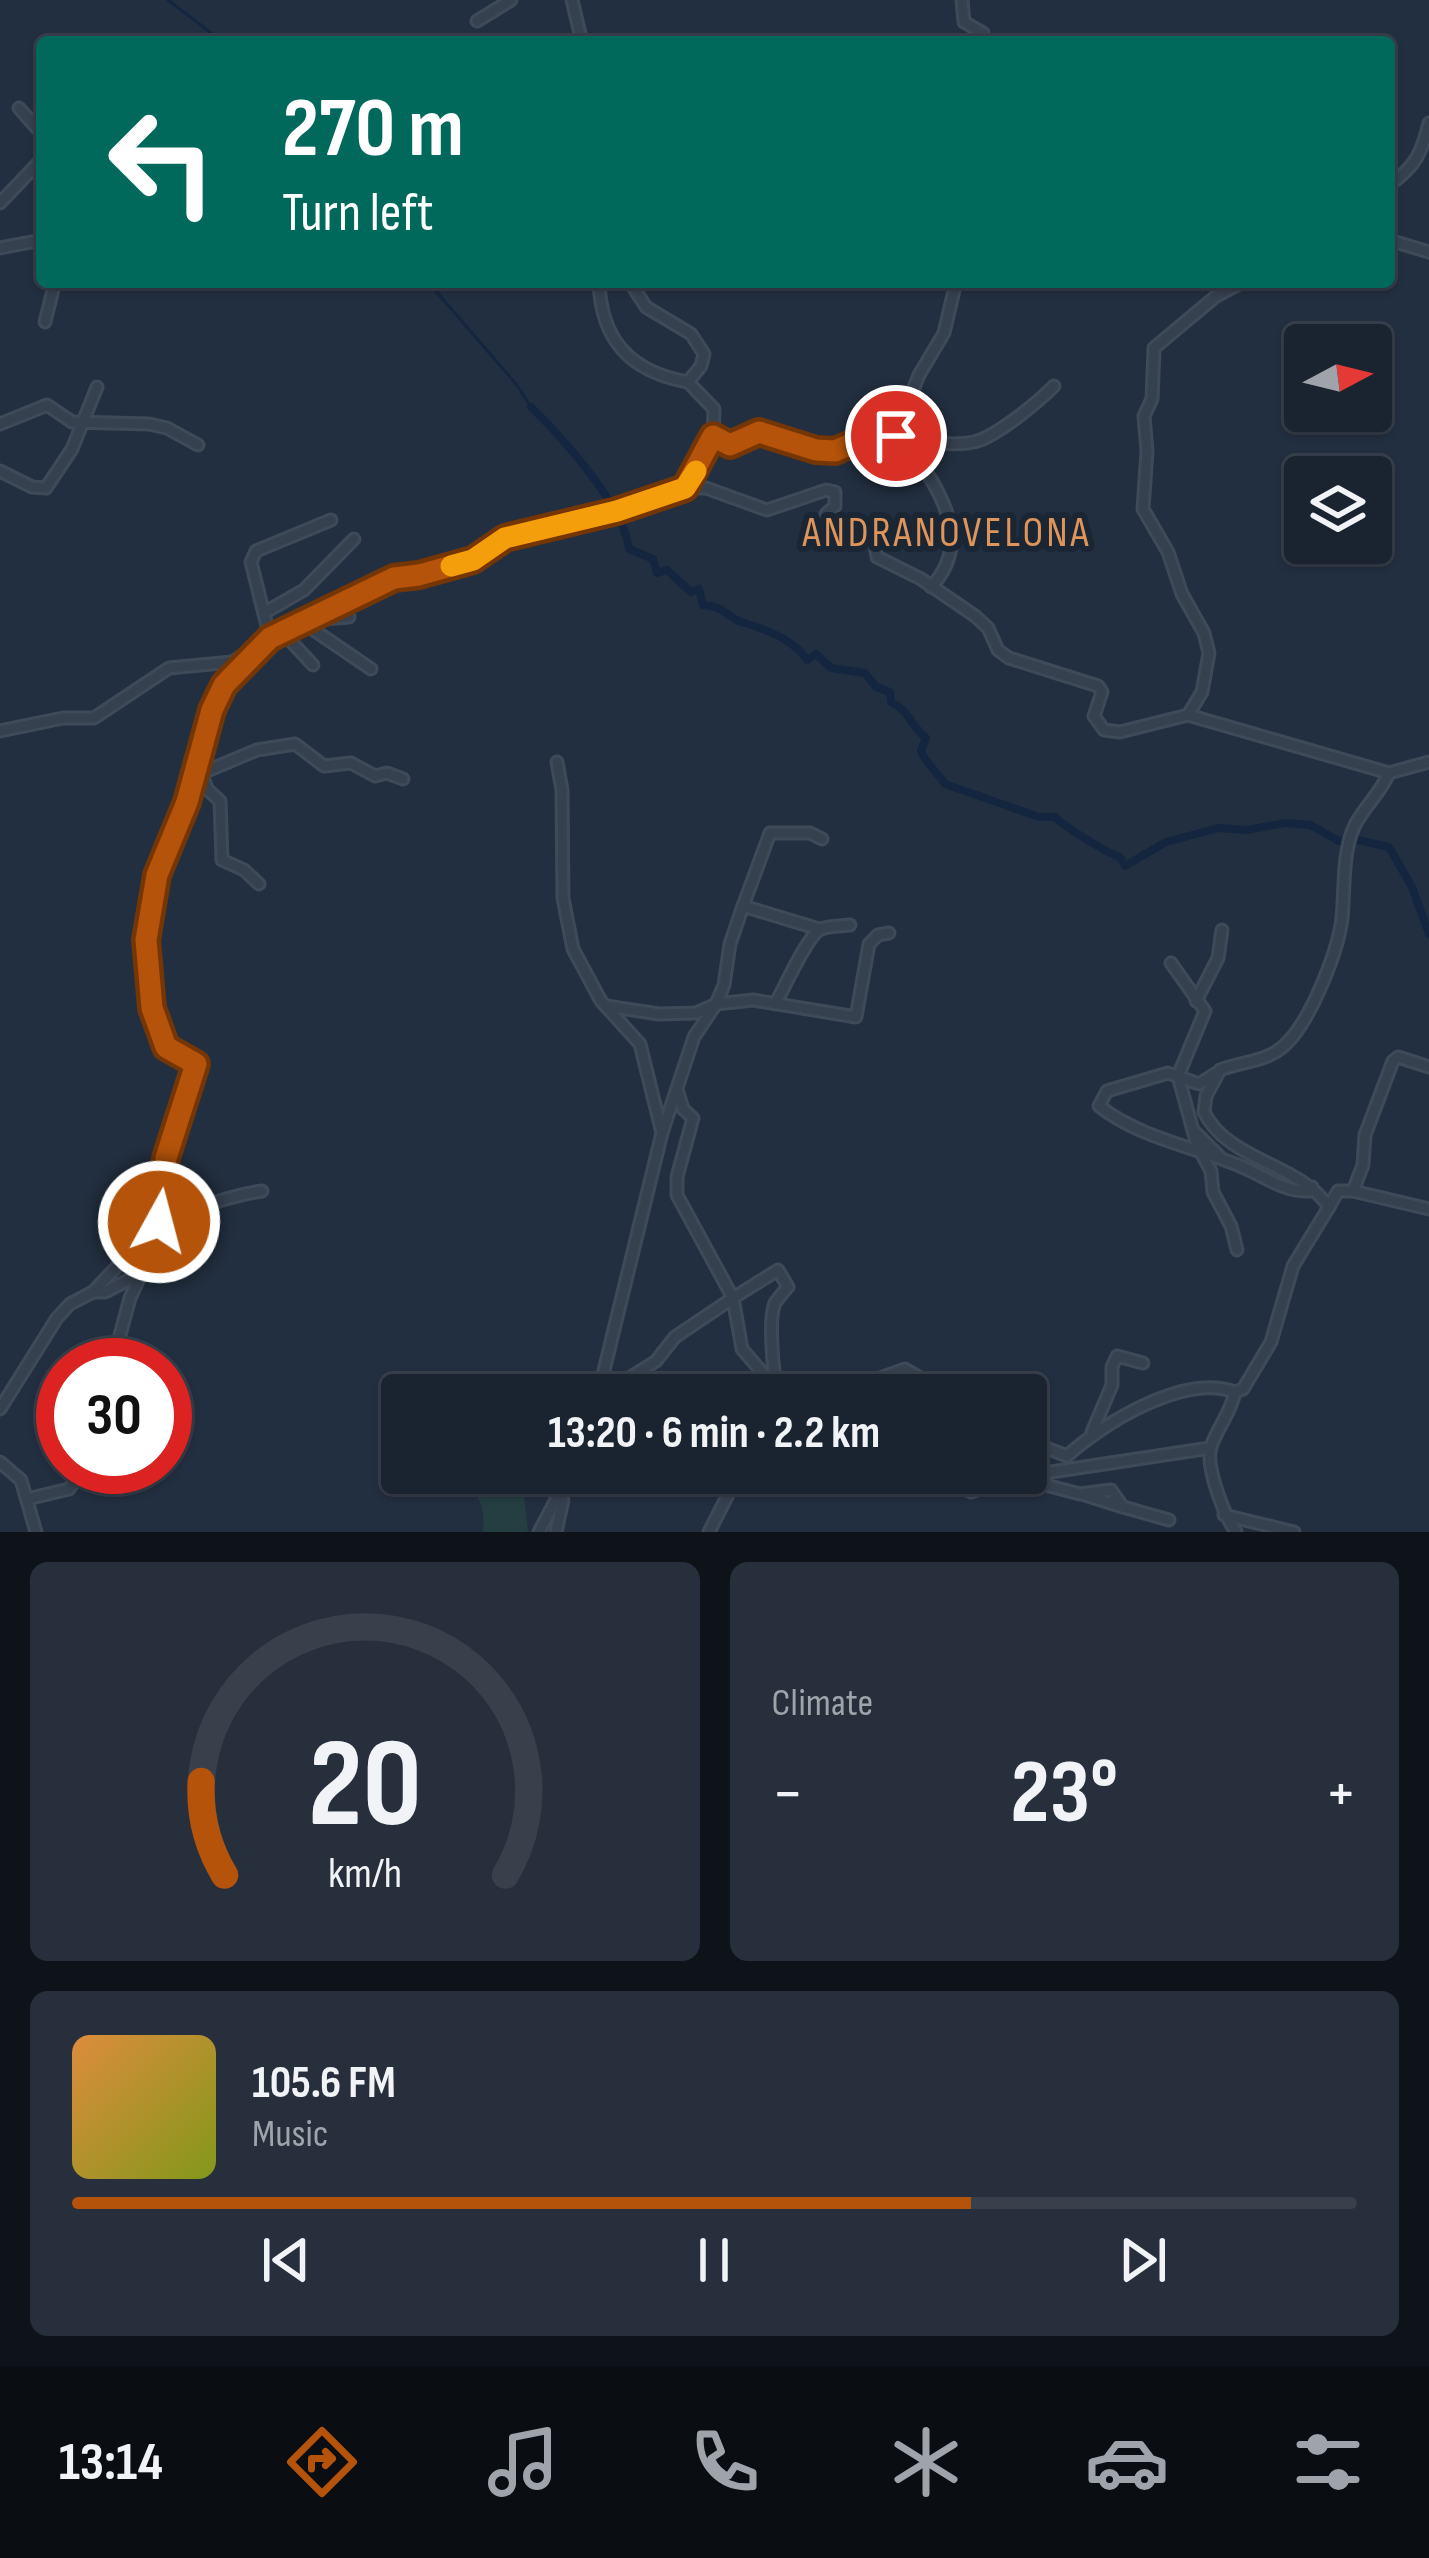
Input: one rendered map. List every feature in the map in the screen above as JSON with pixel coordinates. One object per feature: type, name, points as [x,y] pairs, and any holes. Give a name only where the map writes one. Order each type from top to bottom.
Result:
[{"type":"street","points":[[477,21],[512,0]]},
{"type":"street","points":[[572,0],[581,36]]},
{"type":"street","points":[[962,0],[964,22],[983,36]]},
{"type":"street","points":[[20,108],[36,127]]},
{"type":"street","points":[[1395,180],[1421,155],[1429,122]]},
{"type":"street","points":[[0,203],[36,165]]},
{"type":"street","points":[[0,248],[36,241]]},
{"type":"street","points":[[1395,242],[1429,252]]},
{"type":"street","points":[[45,322],[54,288]]},
{"type":"street","points":[[599,288],[601,316],[608,332],[649,370],[688,382],[715,409],[713,436],[685,488]]},
{"type":"street","points":[[634,288],[646,307],[698,340],[704,354],[688,382]]},
{"type":"street","points":[[931,586],[946,571],[952,548],[947,514],[915,457],[891,450],[919,375],[944,333],[955,288]]},
{"type":"street","points":[[1188,716],[1202,692],[1209,653],[1168,552],[1143,509],[1144,416],[1152,399],[1154,348],[1232,288]]},
{"type":"street","points":[[713,436],[730,445],[759,432],[772,433],[816,450],[835,451],[861,440],[976,441],[1015,418],[1054,386]]},
{"type":"street","points":[[0,471],[32,487],[46,488],[85,422],[97,388]]},
{"type":"street","points":[[0,424],[47,405],[72,422],[149,424],[198,445]]},
{"type":"street","points":[[0,731],[63,718],[94,718],[169,668],[232,662],[270,638],[394,578],[473,560],[505,538],[614,512],[685,488],[706,488],[767,510],[826,490],[835,492],[835,506],[826,514],[837,530],[869,534],[877,557],[931,586],[988,628],[998,650],[1009,658],[1098,686],[1102,692],[1094,716],[1104,730],[1120,732],[1188,716],[1388,773],[1429,761]]},
{"type":"street","points":[[270,638],[250,562],[256,551],[331,520]]},
{"type":"street","points":[[264,613],[304,590],[354,539]]},
{"type":"street","points":[[952,548],[964,555]]},
{"type":"street","points":[[119,1338],[159,1222],[166,1158],[196,1064],[166,1047],[152,1008],[146,940],[157,875],[224,685],[270,638],[341,615],[349,617]]},
{"type":"street","points":[[308,626],[370,669]]},
{"type":"street","points":[[286,636],[313,665]]},
{"type":"street","points":[[194,776],[257,750],[295,744],[324,766],[351,763],[375,776],[387,772],[403,779]]},
{"type":"street","points":[[557,762],[562,790],[563,898],[573,949],[606,1006],[640,1044],[662,1133]]},
{"type":"street","points":[[1312,1187],[1292,1192],[1222,1159],[1164,1142],[1099,1106],[1107,1091],[1120,1086],[1168,1073],[1199,1084],[1220,1070],[1268,1057],[1285,1047],[1329,967],[1341,926],[1344,872],[1353,829],[1388,773]]},
{"type":"street","points":[[194,776],[204,780],[220,801],[222,860],[259,884]]},
{"type":"street","points":[[605,1374],[662,1133],[694,1037],[716,1004],[743,906],[770,833],[810,833],[822,839]]},
{"type":"street","points":[[743,906],[819,929],[850,925]]},
{"type":"street","points":[[775,1004],[800,964],[808,940],[819,929]]},
{"type":"street","points":[[1196,1001],[1218,958],[1222,930]]},
{"type":"street","points":[[606,1006],[659,1014],[696,1013],[716,1004],[753,1000],[856,1018],[869,944],[889,933]]},
{"type":"street","points":[[1171,963],[1205,1011],[1178,1076],[1192,1131],[1237,1250]]},
{"type":"street","points":[[1353,1192],[1364,1165],[1365,1135],[1393,1061],[1398,1057],[1429,1066]]},
{"type":"street","points":[[1220,1070],[1206,1096],[1204,1112],[1211,1126],[1242,1150],[1312,1187],[1330,1208]]},
{"type":"street","points":[[678,1092],[683,1109],[693,1118],[677,1177],[677,1196],[733,1298],[742,1349],[763,1374]]},
{"type":"street","points":[[1192,1131],[1222,1159]]},
{"type":"street","points":[[1047,1450],[1067,1456],[1091,1434],[1154,1401],[1204,1390],[1243,1389],[1271,1342],[1287,1281],[1338,1191],[1429,1209]]},
{"type":"street","points":[[0,1409],[57,1318],[70,1304],[93,1292],[159,1222],[234,1195],[262,1192]]},
{"type":"street","points":[[635,1374],[656,1361],[675,1337],[778,1270],[788,1287],[775,1302],[772,1323],[776,1374]]},
{"type":"street","points":[[93,1292],[105,1292],[142,1273]]},
{"type":"street","points":[[1091,1434],[1112,1385],[1112,1367],[1118,1356],[1143,1363]]},
{"type":"street","points":[[1235,1392],[1223,1428],[1210,1448],[1223,1515],[1236,1532]]},
{"type":"street","points":[[1047,1473],[1210,1448]]},
{"type":"street","points":[[0,1462],[21,1480],[36,1532]]},
{"type":"street","points":[[1047,1485],[1080,1494],[1111,1490],[1123,1507],[1169,1520]]},
{"type":"street","points":[[27,1499],[48,1494]]},
{"type":"street","points":[[539,1532],[560,1494]]},
{"type":"street","points":[[556,1532],[565,1494]]},
{"type":"street","points":[[709,1532],[728,1494]]},
{"type":"street","points":[[1223,1515],[1294,1532]]},
{"type":"green space","points":[[524,1494],[528,1532],[483,1532],[477,1495]]},
{"type":"waterway","points":[[168,0],[215,36]]},
{"type":"waterway","points":[[434,288],[531,407]]},
{"type":"waterway","points":[[531,407],[604,493],[629,549],[653,559],[657,573],[667,570],[691,592],[699,589],[703,605],[779,637],[807,660],[816,654],[831,668],[865,673],[876,687],[890,692],[891,702],[926,738],[921,751],[945,784],[1039,817],[1055,817],[1120,857],[1125,866],[1166,842],[1218,828],[1247,830],[1285,823],[1310,825],[1339,841],[1389,847],[1412,887],[1429,934]]},
{"type":"slow traffic","points":[[451,566],[473,560],[505,538],[657,499],[685,488],[696,471]]},
{"type":"district","name":"ANDRANOVELONA","points":[[947,531]]},
{"type":"route","points":[[159,1222],[166,1158],[196,1064],[166,1047],[152,1008],[147,980],[149,903],[224,685],[270,638],[394,578],[473,560],[505,538],[617,511],[685,488],[713,436],[730,445],[759,432],[772,433],[816,450],[835,451],[861,440],[896,436]]}]
